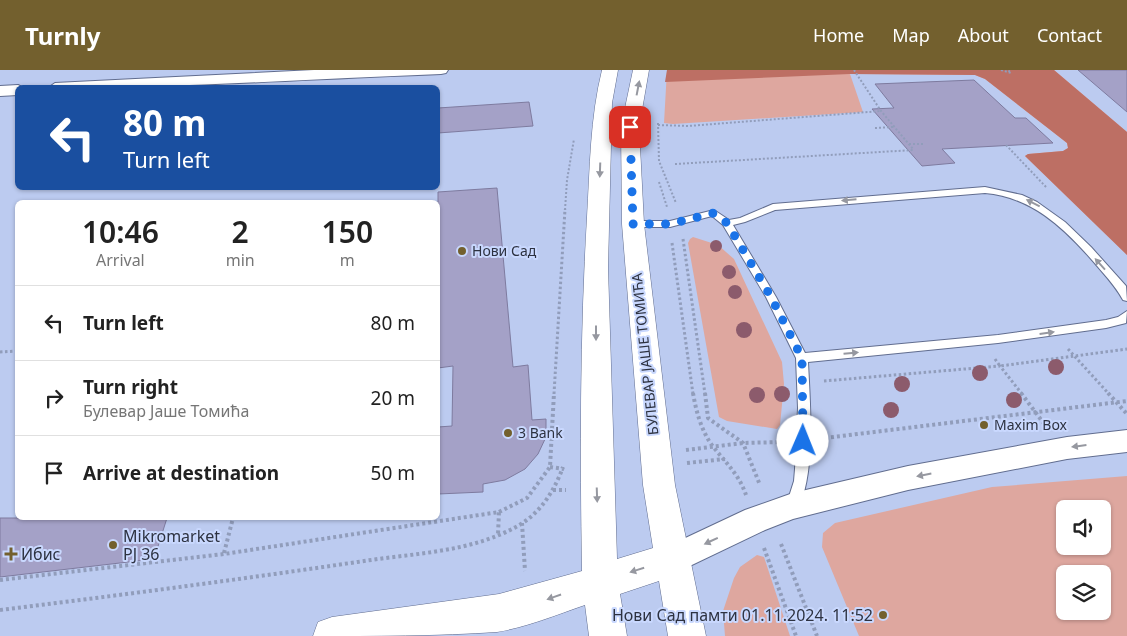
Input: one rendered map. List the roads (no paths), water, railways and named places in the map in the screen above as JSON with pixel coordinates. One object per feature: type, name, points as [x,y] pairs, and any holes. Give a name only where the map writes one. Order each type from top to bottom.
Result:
[{"type":"main road","points":[[608,636],[600,582],[596,449],[596,268],[603,103],[610,70]]},
{"type":"main road","name":"БУЛЕВАР ЈАШЕ ТОМИЋА","points":[[641,70],[630,127],[633,224],[655,456],[687,636]]},
{"type":"main road","points":[[332,636],[499,613],[528,606],[673,559]]},
{"type":"street","points":[[163,81],[181,70]]},
{"type":"street","points":[[101,85],[441,70]]},
{"type":"street","points":[[0,91],[15,90]]},
{"type":"street","points":[[673,559],[755,520],[793,506],[908,478],[1063,449],[1127,440]]},
{"type":"lane","points":[[727,223],[742,220],[773,208],[985,190],[1004,192],[1040,206],[1072,233],[1122,288],[1127,297]]},
{"type":"lane","points":[[633,224],[670,224],[714,213],[727,223],[771,297],[802,358],[803,441],[801,481],[793,506]]},
{"type":"lane","points":[[802,358],[981,341],[1053,332],[1106,324],[1122,320],[1127,315]]},
{"type":"place","name":"Нови Сад","points":[[462,251]]},
{"type":"place","name":"Maxim Box","points":[[984,425]]},
{"type":"place","name":"3 Bank","points":[[508,433]]},
{"type":"place","name":"Mikromarket PJ 36","points":[[113,545]]},
{"type":"place","name":"Ибис","points":[[11,554]]},
{"type":"place","name":"Нови Сад памти 01.11.2024. 11:52","points":[[883,615]]}]
